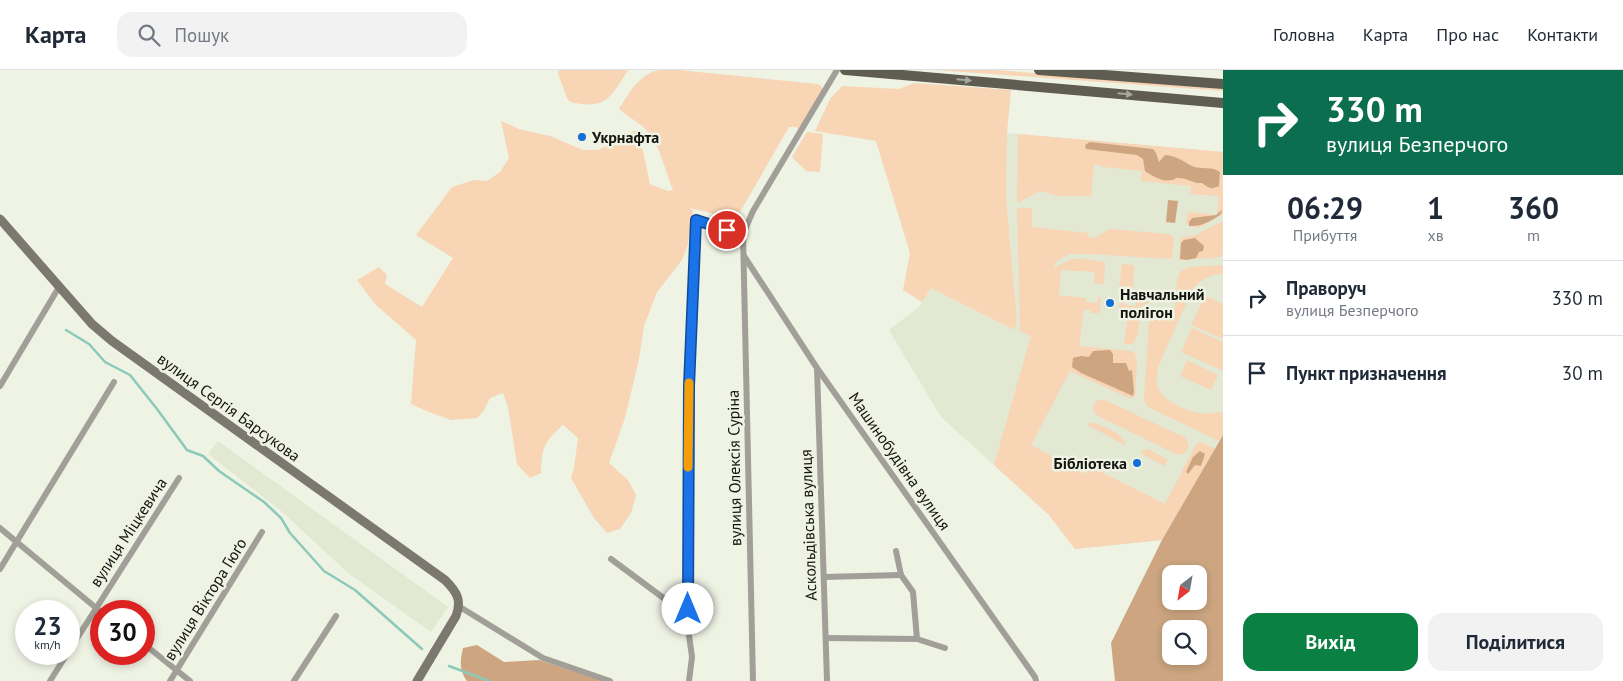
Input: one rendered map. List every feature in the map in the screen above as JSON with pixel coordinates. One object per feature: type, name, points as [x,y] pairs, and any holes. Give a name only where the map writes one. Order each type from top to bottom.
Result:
[{"type":"main road","points":[[845,70],[1223,103]]},
{"type":"main road","points":[[1039,70],[1223,84]]},
{"type":"main road","name":"вулиця Сергія Барсукова","points":[[0,219],[92,324],[112,341],[445,580],[454,589],[459,603]]},
{"type":"main road","points":[[418,681],[456,616],[459,603]]},
{"type":"street","points":[[689,681],[692,657],[688,628],[689,386],[696,220],[742,234],[753,212],[837,70]]},
{"type":"street","name":"вулиця Олексія Суріна","points":[[742,234],[753,681]]},
{"type":"street","name":"Машинобудівна вулиця","points":[[743,255],[817,368],[1036,681]]},
{"type":"street","points":[[0,386],[59,286]]},
{"type":"street","name":"Аскольдівська вулиця","points":[[817,368],[828,681]]},
{"type":"street","points":[[0,569],[114,382]]},
{"type":"street","name":"вулиця Міцкевича","points":[[104,600],[179,478]]},
{"type":"street","points":[[0,528],[90,602]]},
{"type":"street","name":"вулиця Віктора Гюґо","points":[[170,681],[262,532]]},
{"type":"street","points":[[896,551],[901,575],[913,592],[917,639]]},
{"type":"street","points":[[611,559],[681,611],[688,628]]},
{"type":"street","points":[[824,577],[901,575]]},
{"type":"street","points":[[459,603],[543,658],[610,681]]},
{"type":"street","points":[[294,681],[336,616]]},
{"type":"street","name":"вулиця Міцкевича","points":[[80,635],[90,620]]},
{"type":"street","points":[[826,638],[917,639],[945,648]]},
{"type":"street","points":[[155,653],[190,681]]},
{"type":"street","name":"вулиця Міцкевича","points":[[50,681],[60,665]]},
{"type":"shaded area","points":[[559,70],[628,70],[617,88],[606,99],[600,103],[582,104],[570,102],[567,98],[558,74]]},
{"type":"shaded area","points":[[659,70],[678,70],[818,84],[824,92],[800,130],[796,127],[789,127],[736,219],[690,208],[693,211],[688,244],[682,260],[657,292],[644,326],[639,359],[625,418],[609,463],[628,480],[636,495],[631,513],[620,529],[607,533],[594,518],[571,478],[578,438],[563,425],[552,435],[545,446],[541,473],[530,478],[517,464],[508,407],[503,393],[490,398],[483,412],[477,418],[451,420],[411,404],[416,340],[375,304],[357,280],[379,267],[387,275],[385,284],[422,307],[453,258],[416,235],[452,187],[474,180],[487,181],[500,172],[509,158],[501,121],[519,129],[550,136],[583,150],[598,150],[636,130],[643,151],[650,184],[668,191],[673,190],[660,152],[648,132],[619,109],[640,80]]},
{"type":"shaded area","points":[[936,70],[994,70],[1223,87],[1223,91]]},
{"type":"shaded area","points":[[914,83],[1011,90],[1007,133],[1006,196],[1017,321],[1015,330],[931,288],[922,302],[903,290],[910,253],[876,141],[815,131],[830,99],[842,86],[899,89]]},
{"type":"shaded area","points":[[807,132],[823,134],[820,172],[806,171],[792,157]]},
{"type":"shaded area","points":[[1007,133],[1223,152],[1223,435],[1162,540],[1075,549],[1049,515],[941,417],[889,330],[919,307],[931,288],[1015,330],[1017,321],[1006,196]]},
{"type":"shaded area","points":[[1018,134],[1223,152],[1223,214],[1200,227],[1191,227],[1186,223],[1188,212],[1217,215],[1219,196],[1190,194],[1191,186],[1141,181],[1142,171],[1104,167],[1094,164],[1091,196],[1058,196],[1040,191],[1017,203]]},
{"type":"shaded area","points":[[1090,142],[1153,149],[1159,162],[1165,155],[1192,166],[1217,170],[1220,172],[1219,186],[1210,188],[1202,183],[1182,178],[1168,180],[1154,177],[1145,171],[1143,159],[1137,155],[1086,149],[1085,145]]},
{"type":"shaded area","points":[[1168,200],[1178,201],[1175,223],[1166,222]]},
{"type":"shaded area","points":[[1017,208],[1032,208],[1032,227],[1088,233],[1088,237],[1095,238],[1109,229],[1169,234],[1174,238],[1172,258],[1169,259],[1069,254],[1056,262],[1054,267],[1056,268],[1073,259],[1105,262],[1104,284],[1094,283],[1095,272],[1061,270],[1059,295],[1086,298],[1086,302],[1097,303],[1098,297],[1101,298],[1100,313],[1091,313],[1091,310],[1084,309],[1079,346],[1135,353],[1137,361],[1135,396],[1129,398],[1070,371],[1031,445],[1086,474],[1089,470],[1097,470],[1165,504],[1196,444],[1201,442],[1215,449],[1162,540],[1075,549],[1049,515],[994,465],[1031,336],[1020,331]]},
{"type":"shaded area","points":[[1222,210],[1221,214],[1210,221],[1198,226],[1189,226],[1192,218],[1216,215]]},
{"type":"shaded area","points":[[1223,221],[1222,256],[1179,260],[1181,237],[1194,236]]},
{"type":"shaded area","points":[[1195,238],[1204,246],[1203,251],[1199,252],[1196,258],[1180,259],[1181,243],[1184,240]]},
{"type":"shaded area","points":[[1122,264],[1134,265],[1133,288],[1119,287]]},
{"type":"shaded area","points":[[1223,265],[1223,274],[1206,278],[1192,290],[1158,367],[1157,379],[1157,385],[1163,396],[1173,403],[1198,413],[1220,412],[1223,414],[1223,435],[1219,441],[1150,408],[1145,403],[1144,398],[1149,322],[1170,319],[1175,307],[1177,281],[1182,270],[1189,267]]},
{"type":"shaded area","points":[[1205,296],[1223,304],[1223,339],[1191,325]]},
{"type":"shaded area","points":[[1120,301],[1124,301],[1124,305],[1135,306],[1137,301],[1151,302],[1141,307],[1138,334],[1133,344],[1124,344],[1128,316],[1118,315]]},
{"type":"shaded area","points":[[1192,328],[1223,342],[1223,371],[1181,352]]},
{"type":"shaded area","points":[[1110,350],[1113,354],[1113,363],[1126,363],[1129,371],[1132,370],[1133,396],[1081,373],[1072,367],[1073,358],[1089,357],[1093,351]]},
{"type":"shaded area","points":[[1187,360],[1218,375],[1211,390],[1180,376]]},
{"type":"shaded area","points":[[1097,400],[1105,400],[1186,438],[1188,448],[1184,453],[1176,454],[1098,416],[1094,412],[1093,407]]},
{"type":"shaded area","points":[[1092,423],[1117,434],[1126,446],[1086,424]]},
{"type":"shaded area","points":[[1223,435],[1223,681],[1115,681],[1111,643],[1162,540]]},
{"type":"shaded area","points":[[218,441],[448,607],[431,632],[348,573],[280,510],[208,454]]},
{"type":"shaded area","points":[[1148,449],[1168,460],[1164,466],[1140,453]]},
{"type":"shaded area","points":[[1200,451],[1205,454],[1201,466],[1195,465],[1188,474],[1186,472],[1193,457]]},
{"type":"shaded area","points":[[477,645],[504,662],[539,660],[603,681],[467,681],[461,665],[463,648]]},
{"type":"waterway","points":[[66,330],[89,344],[105,362],[130,375],[187,450],[203,456],[219,471],[264,502],[281,518],[290,533],[324,571],[355,590],[422,649]]},
{"type":"waterway","points":[[449,666],[489,681]]},
{"type":"slow traffic","points":[[688,467],[689,383]]},
{"type":"place","name":"Укрнафта","points":[[582,137]]},
{"type":"place","name":"Навчальний полігон","points":[[1110,303]]},
{"type":"place","name":"Бібліотека","points":[[1137,463]]},
{"type":"route","points":[[688,609],[689,386],[696,220],[727,230]]}]
